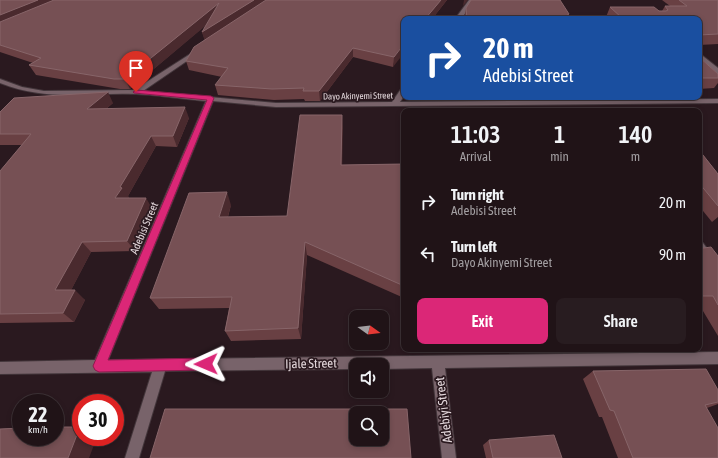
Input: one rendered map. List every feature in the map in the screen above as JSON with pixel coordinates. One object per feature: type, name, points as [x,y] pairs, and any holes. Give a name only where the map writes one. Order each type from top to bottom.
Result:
[{"type":"street","points":[[460,16],[472,0]]},
{"type":"street","points":[[136,92],[202,48]]},
{"type":"street","points":[[702,58],[718,72]]},
{"type":"street","name":"Dayo Akinyemi Street","points":[[0,81],[20,89],[44,93],[136,92],[276,105],[718,101]]},
{"type":"street","points":[[394,104],[401,95]]},
{"type":"street","name":"Adebisi Street","points":[[99,366],[211,98]]},
{"type":"street","points":[[596,102],[600,108]]},
{"type":"street","points":[[702,250],[718,273]]},
{"type":"street","name":"Ijale Street","points":[[0,368],[160,364],[718,358]]},
{"type":"street","name":"Adebiyi Street","points":[[438,361],[449,458]]},
{"type":"street","points":[[132,458],[160,364]]},
{"type":"building","points":[[0,0],[38,0],[0,15]]},
{"type":"building","points":[[54,0],[254,0],[202,32],[219,3],[125,79],[114,79],[29,65],[41,58],[0,45],[0,22]]},
{"type":"building","points":[[266,0],[441,0],[428,16],[401,16],[401,48],[394,57],[353,48],[319,91],[303,91],[304,88],[272,89],[215,85],[228,68],[186,61],[194,47]]},
{"type":"building","points":[[471,0],[560,0],[569,14],[566,16],[467,16],[466,8]]},
{"type":"building","points":[[679,0],[718,0],[718,34],[702,35],[702,16],[620,16],[610,7],[654,7],[659,11],[666,11],[668,10],[665,6],[687,6]]},
{"type":"building","points":[[702,60],[718,74],[718,78],[702,78]]},
{"type":"building","points":[[108,92],[87,109],[185,107],[173,136],[151,136],[115,198],[146,198],[127,241],[82,242],[55,290],[75,290],[63,313],[0,314],[0,171],[31,134],[0,134],[0,112],[14,98]]},
{"type":"building","points":[[300,115],[342,115],[341,165],[401,164],[401,285],[305,242],[298,328],[225,331],[232,297],[150,298],[189,193],[227,192],[219,217],[287,216]]},
{"type":"building","points":[[702,154],[718,174],[718,206],[702,187]]},
{"type":"building","points":[[711,247],[718,256],[718,305],[713,296],[702,296],[702,248]]},
{"type":"building","points":[[706,369],[718,390],[718,402],[705,405],[718,428],[718,458],[633,458],[614,411],[610,410],[593,371]]},
{"type":"building","points":[[165,409],[349,409],[349,446],[389,446],[389,409],[407,409],[411,458],[150,458]]},
{"type":"building","points":[[64,427],[72,427],[73,446],[68,458],[0,458],[0,429],[12,428],[12,446],[64,446]]},
{"type":"building","points":[[554,435],[562,458],[493,458],[489,440]]},
{"type":"route","points":[[136,92],[211,98],[99,366],[206,364]]}]
